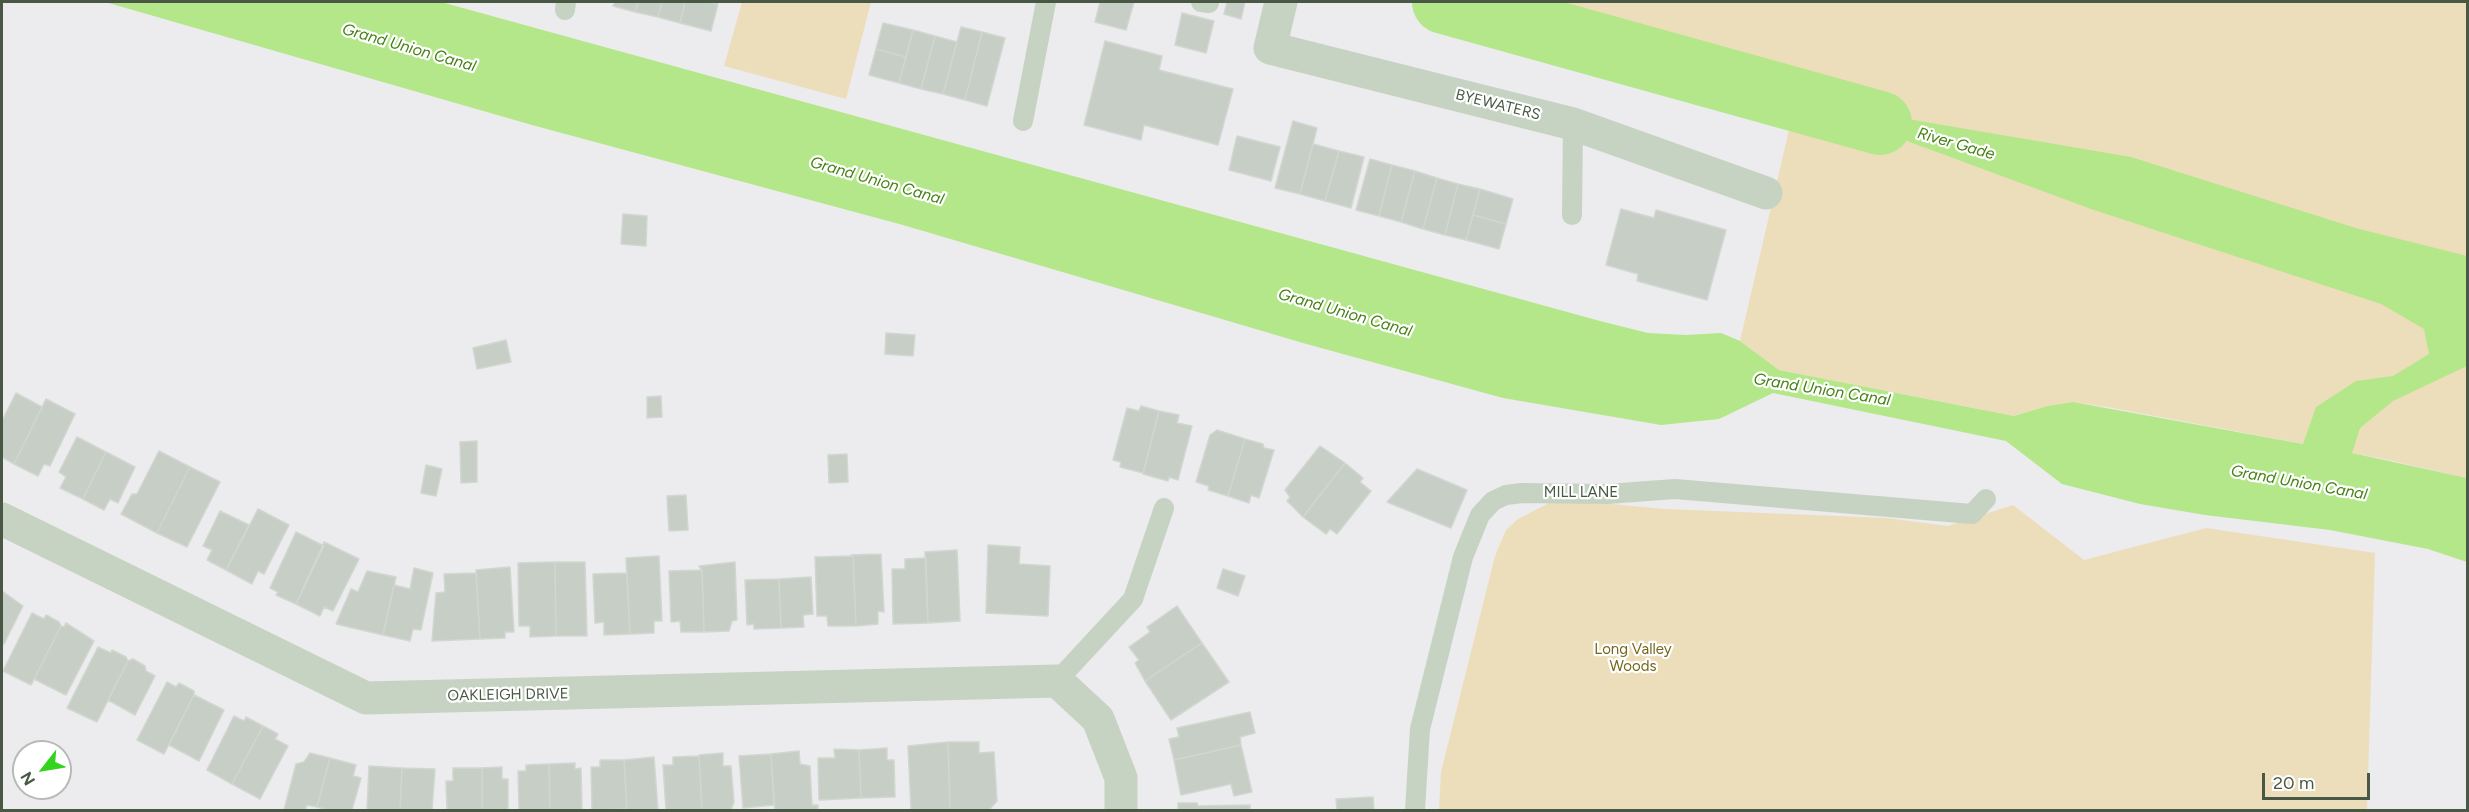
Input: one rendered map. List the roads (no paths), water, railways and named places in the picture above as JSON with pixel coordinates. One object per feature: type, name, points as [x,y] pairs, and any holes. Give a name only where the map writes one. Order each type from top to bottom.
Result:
[{"type":"street","name":"BYEWATERS","points":[[1281,2],[1270,48],[1573,124],[1767,193]]},
{"type":"street","name":"OAKLEIGH DRIVE","points":[[2,519],[366,698],[1057,681]]},
{"type":"street","points":[[1057,681],[1098,719],[1121,778],[1121,810]]},
{"type":"lane","points":[[1023,121],[1046,2]]},
{"type":"lane","points":[[1572,215],[1573,124]]},
{"type":"lane","name":"MILL LANE","points":[[1415,810],[1420,729],[1454,592],[1463,557],[1480,515],[1493,501],[1506,495],[1522,493],[1608,494],[1675,489],[1972,514],[1986,499]]},
{"type":"lane","points":[[1057,681],[1133,599],[1164,508]]},
{"type":"water","name":"Grand Union Canal","points":[[105,2],[441,2],[1600,321],[1648,333],[1686,335],[1721,333],[1740,341],[1779,370],[2014,416],[2047,406],[2073,402],[2303,444],[2316,407],[2356,381],[2393,376],[2429,354],[2424,329],[2381,304],[2091,209],[1796,100],[2131,157],[2359,229],[2467,256],[2467,366],[2393,401],[2360,428],[2352,453],[2467,478],[2467,562],[2428,549],[2330,530],[2205,515],[2140,504],[2062,484],[2006,441],[1773,393],[1719,419],[1661,425],[1503,398],[1303,343],[903,225],[532,125]]},
{"type":"waterway","name":"River Gade","points":[[1444,2],[1880,123]]},
{"type":"park label","name":"Long Valley Woods","points":[[1633,658]]}]
